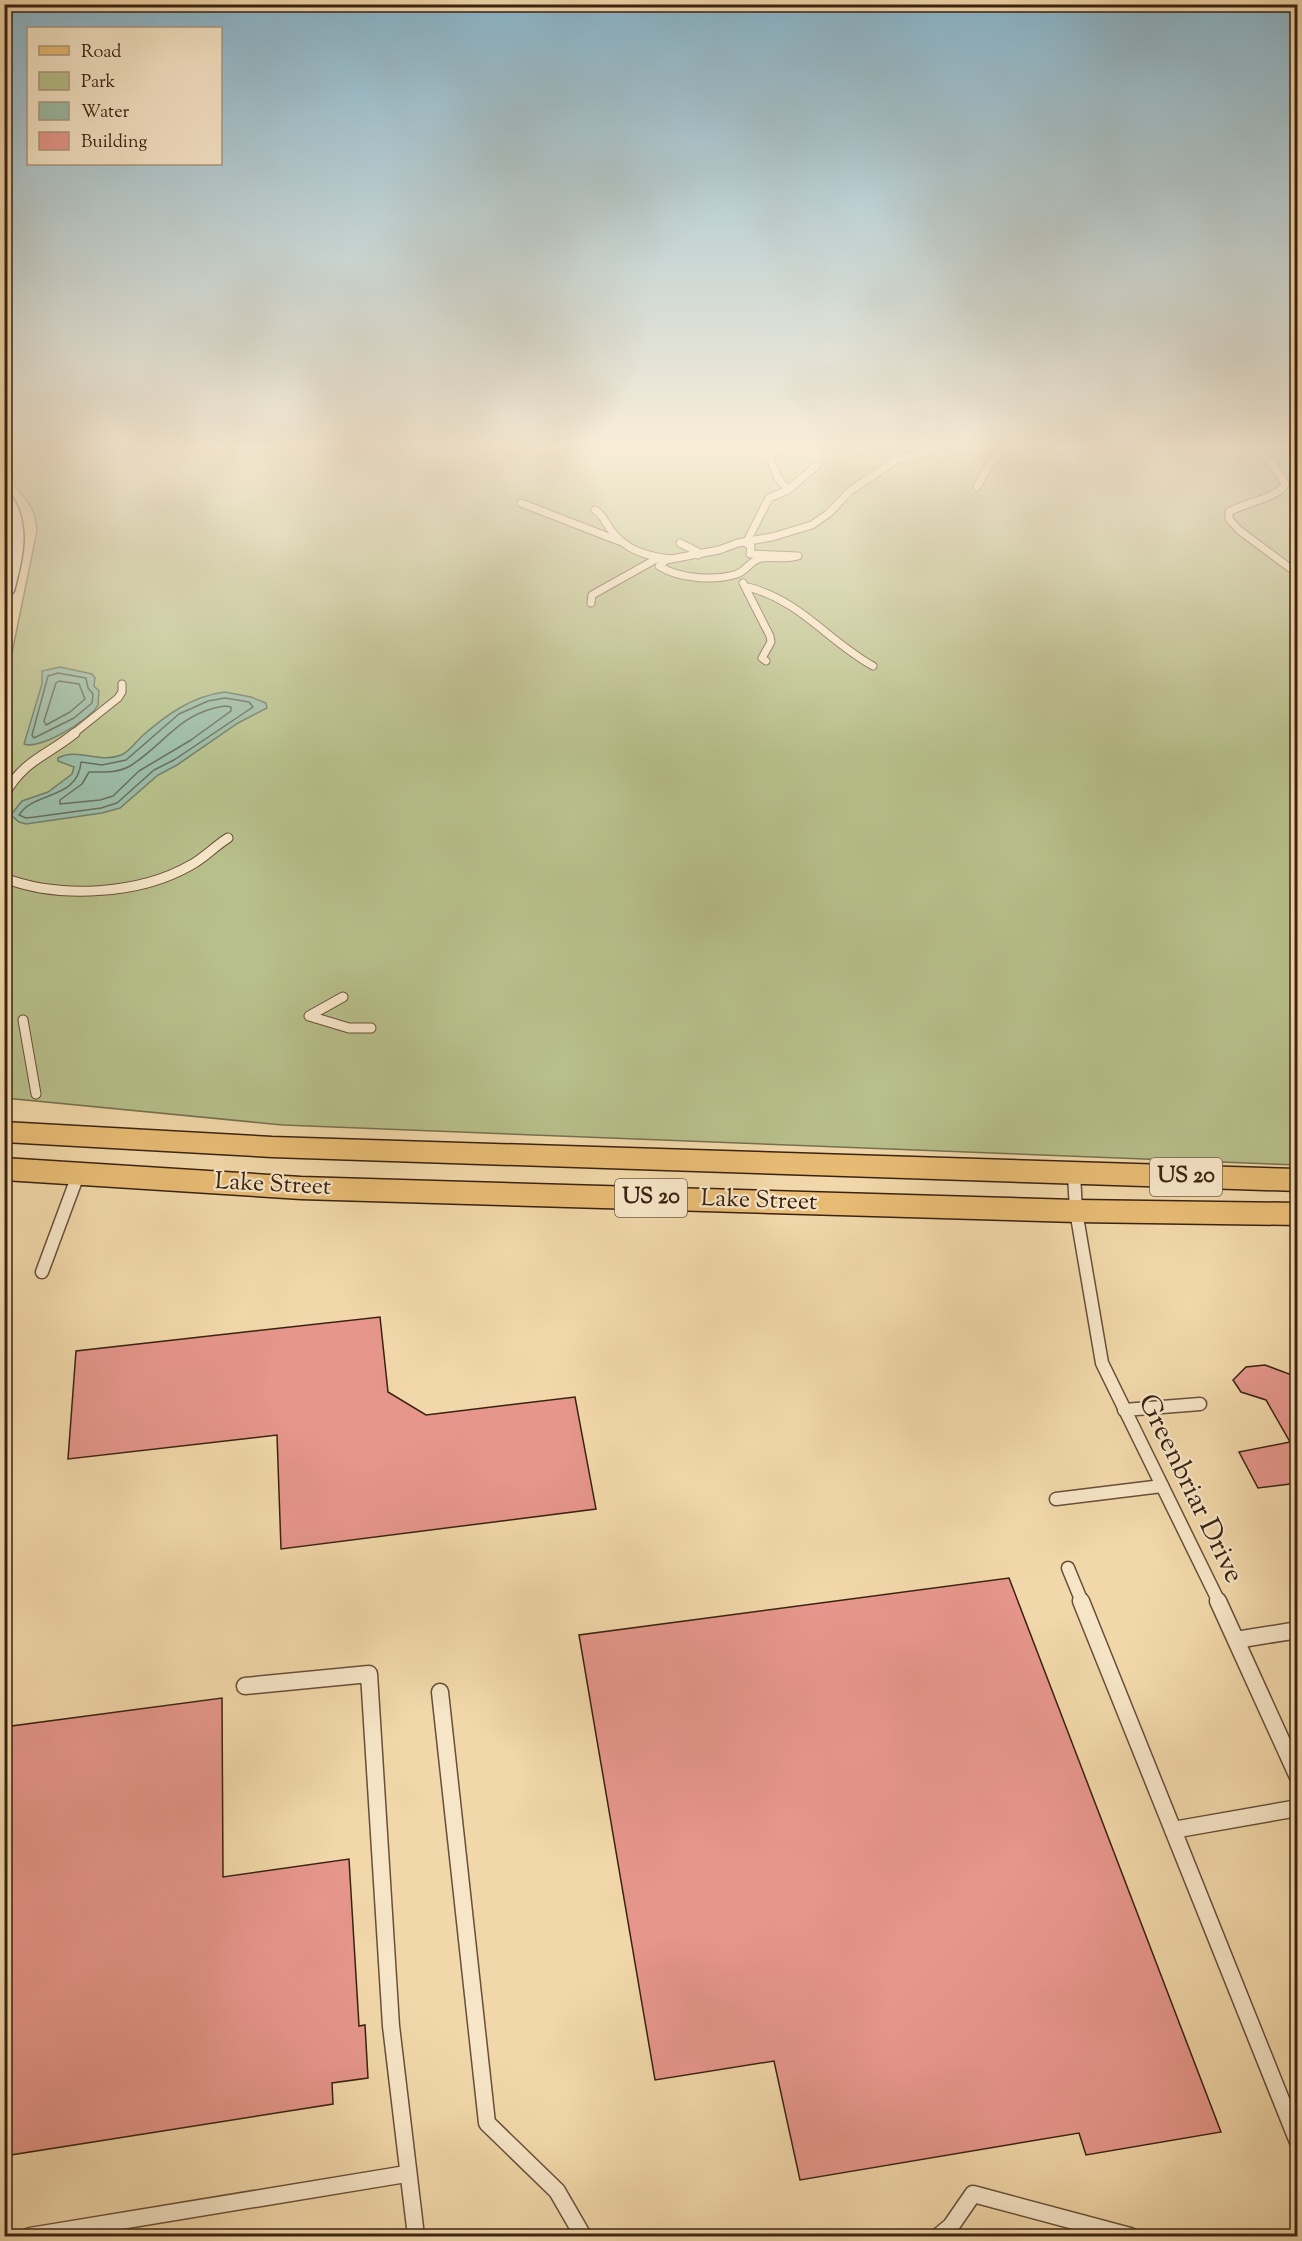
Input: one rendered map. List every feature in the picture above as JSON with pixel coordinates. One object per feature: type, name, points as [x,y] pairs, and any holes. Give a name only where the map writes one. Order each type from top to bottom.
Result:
[{"type":"main road","points":[[4,591],[15,549]]},
{"type":"main road","name":"Lake Street","points":[[4,1132],[272,1147],[1298,1180]]},
{"type":"main road","name":"Lake Street","points":[[4,1169],[301,1188],[1076,1211],[1298,1214]]},
{"type":"lane","points":[[631,549],[641,555],[670,559],[698,555],[719,549]]},
{"type":"lane","points":[[691,549],[698,552],[698,555]]},
{"type":"lane","points":[[670,559],[659,566],[687,576],[734,575],[739,574],[759,558],[788,559],[798,556],[750,554],[751,549]]},
{"type":"lane","points":[[1264,549],[1298,574]]},
{"type":"lane","points":[[591,603],[592,595],[658,558]]},
{"type":"lane","points":[[734,575],[748,587],[809,616],[861,660],[873,666]]},
{"type":"lane","points":[[748,587],[752,601],[767,625],[771,638],[770,647],[762,658],[766,661]]},
{"type":"lane","points":[[4,795],[15,776],[26,765],[73,734],[114,702],[120,696],[123,689],[122,684]]},
{"type":"lane","points":[[4,878],[46,891],[92,891],[113,888],[188,868],[228,838]]},
{"type":"lane","points":[[343,998],[309,1016],[349,1028],[371,1028]]},
{"type":"lane","points":[[24,1020],[36,1094]]},
{"type":"lane","name":"Greenbriar Drive","points":[[1074,1174],[1076,1211],[1102,1364],[1236,1640],[1298,1777]]},
{"type":"lane","points":[[42,1272],[78,1175]]},
{"type":"lane","points":[[1124,1410],[1200,1404]]},
{"type":"lane","points":[[1056,1499],[1162,1486]]},
{"type":"lane","points":[[1068,1568],[1298,2142]]},
{"type":"lane","points":[[1236,1640],[1298,1630]]},
{"type":"lane","points":[[245,1686],[369,1674],[381,1910],[406,2174],[416,2236]]},
{"type":"lane","points":[[440,1692],[487,2123],[557,2191],[583,2236]]},
{"type":"lane","points":[[1173,1830],[1298,1808]]},
{"type":"lane","points":[[30,2236],[80,2232],[406,2174]]},
{"type":"lane","points":[[948,2233],[973,2194],[1130,2236]]},
{"type":"green space","points":[[33,549],[1297,549],[1297,1165],[283,1125],[5,1098],[5,687]]},
{"type":"water","points":[[60,667],[92,674],[95,678],[94,686],[99,691],[98,705],[75,726],[64,732],[41,743],[24,744],[42,684],[42,671]]},
{"type":"water","points":[[225,692],[251,697],[266,703],[267,708],[238,723],[177,765],[158,775],[120,808],[102,813],[26,824],[19,822],[11,815],[22,801],[48,792],[72,774],[74,767],[58,761],[58,758],[73,754],[105,758],[121,755],[170,714],[201,698]]},
{"type":"building","points":[[380,1317],[388,1392],[426,1415],[575,1397],[596,1509],[281,1549],[277,1435],[68,1459],[76,1351]]},
{"type":"building","points":[[1265,1365],[1289,1374],[1298,1373],[1298,1483],[1258,1488],[1239,1452],[1290,1442],[1266,1400],[1241,1392],[1233,1380],[1246,1367]]},
{"type":"building","points":[[1009,1578],[1221,2132],[1086,2155],[1079,2133],[800,2180],[774,2061],[655,2080],[579,1635]]},
{"type":"building","points":[[222,1698],[223,1877],[349,1859],[359,2026],[365,2025],[368,2078],[332,2083],[333,2104],[4,2156],[4,1727]]}]
